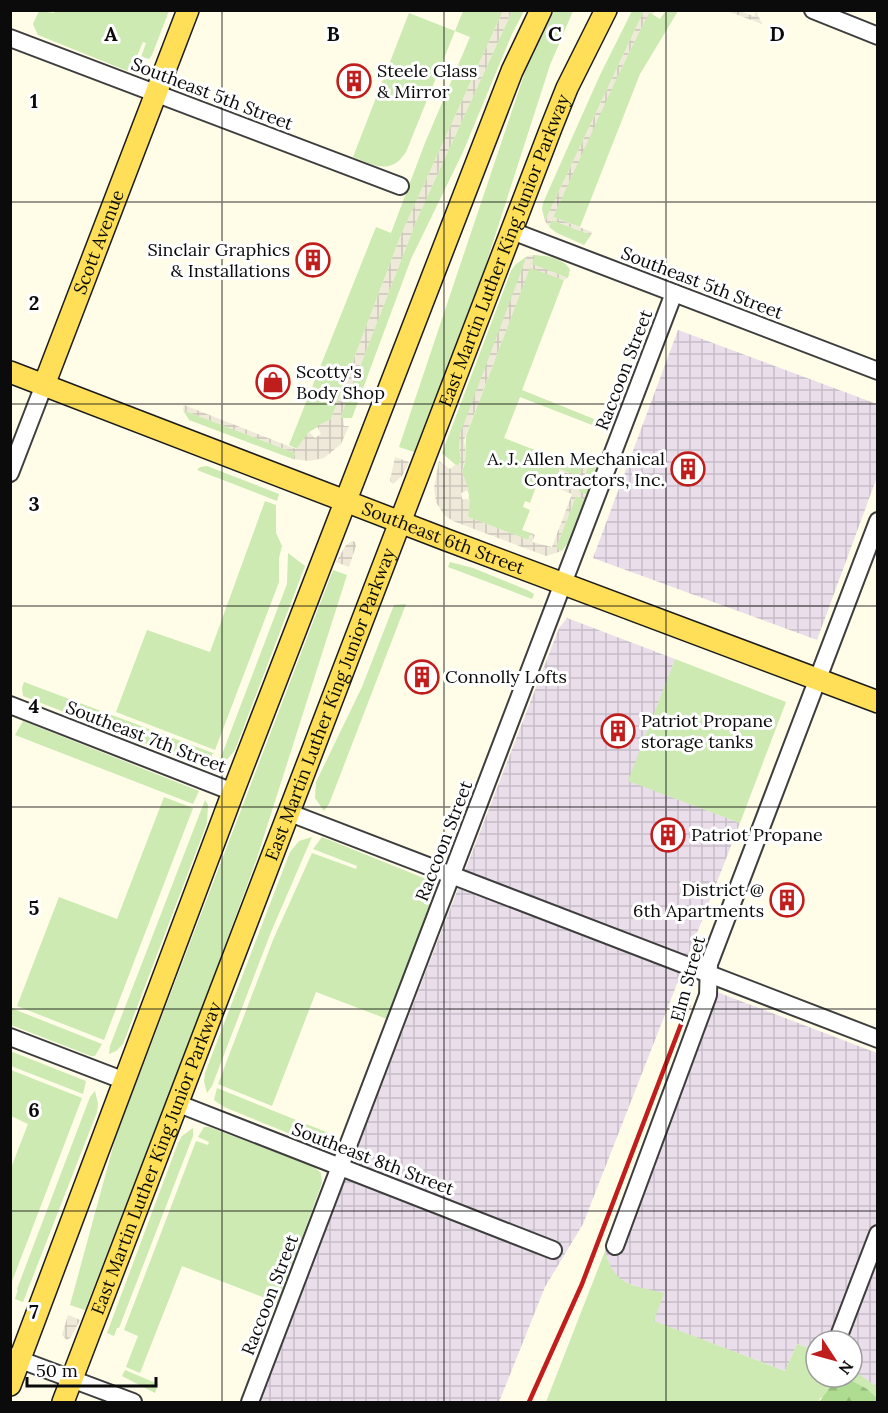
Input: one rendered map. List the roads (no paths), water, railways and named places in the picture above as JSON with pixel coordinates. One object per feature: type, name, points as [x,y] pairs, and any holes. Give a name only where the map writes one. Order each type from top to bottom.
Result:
[{"type":"main road","name":"Scott Avenue","points":[[44,385],[188,10]]},
{"type":"main road","points":[[10,1385],[16,1358],[125,1081],[233,792],[512,71],[541,10]]},
{"type":"main road","name":"East Martin Luther King Junior Parkway","points":[[63,1402],[567,88],[606,10]]},
{"type":"main road","name":"Southeast 6th Street","points":[[10,372],[878,702]]},
{"type":"street","points":[[813,10],[878,36]]},
{"type":"street","name":"Southeast 5th Street","points":[[10,38],[400,186]]},
{"type":"street","name":"Southeast 5th Street","points":[[512,231],[878,371]]},
{"type":"street","name":"Raccoon Street","points":[[250,1402],[674,293]]},
{"type":"street","name":"Scott Avenue","points":[[10,473],[44,385]]},
{"type":"street","name":"Elm Street","points":[[615,1246],[708,995],[710,964],[878,521]]},
{"type":"street","name":"Southeast 7th Street","points":[[10,705],[233,792]]},
{"type":"street","points":[[290,813],[878,1039]]},
{"type":"street","points":[[10,1037],[125,1081]]},
{"type":"street","name":"Southeast 8th Street","points":[[178,1104],[553,1250]]},
{"type":"street","points":[[842,1329],[878,1234]]},
{"type":"street","points":[[16,1358],[134,1402]]},
{"type":"railway","points":[[529,1402],[582,1284],[688,1006]]},
{"type":"place","name":"Steele Glass & Mirror","points":[[354,81]]},
{"type":"place","name":"Sinclair Graphics & Installations","points":[[313,260]]},
{"type":"place","name":"Scotty's Body Shop","points":[[273,382]]},
{"type":"place","name":"A. J. Allen Mechanical Contractors, Inc.","points":[[688,469]]},
{"type":"place","name":"Connolly Lofts","points":[[422,677]]},
{"type":"place","name":"Patriot Propane storage tanks","points":[[618,731]]},
{"type":"place","name":"Patriot Propane","points":[[668,835]]},
{"type":"place","name":"District @ 6th Apartments","points":[[787,900]]}]
